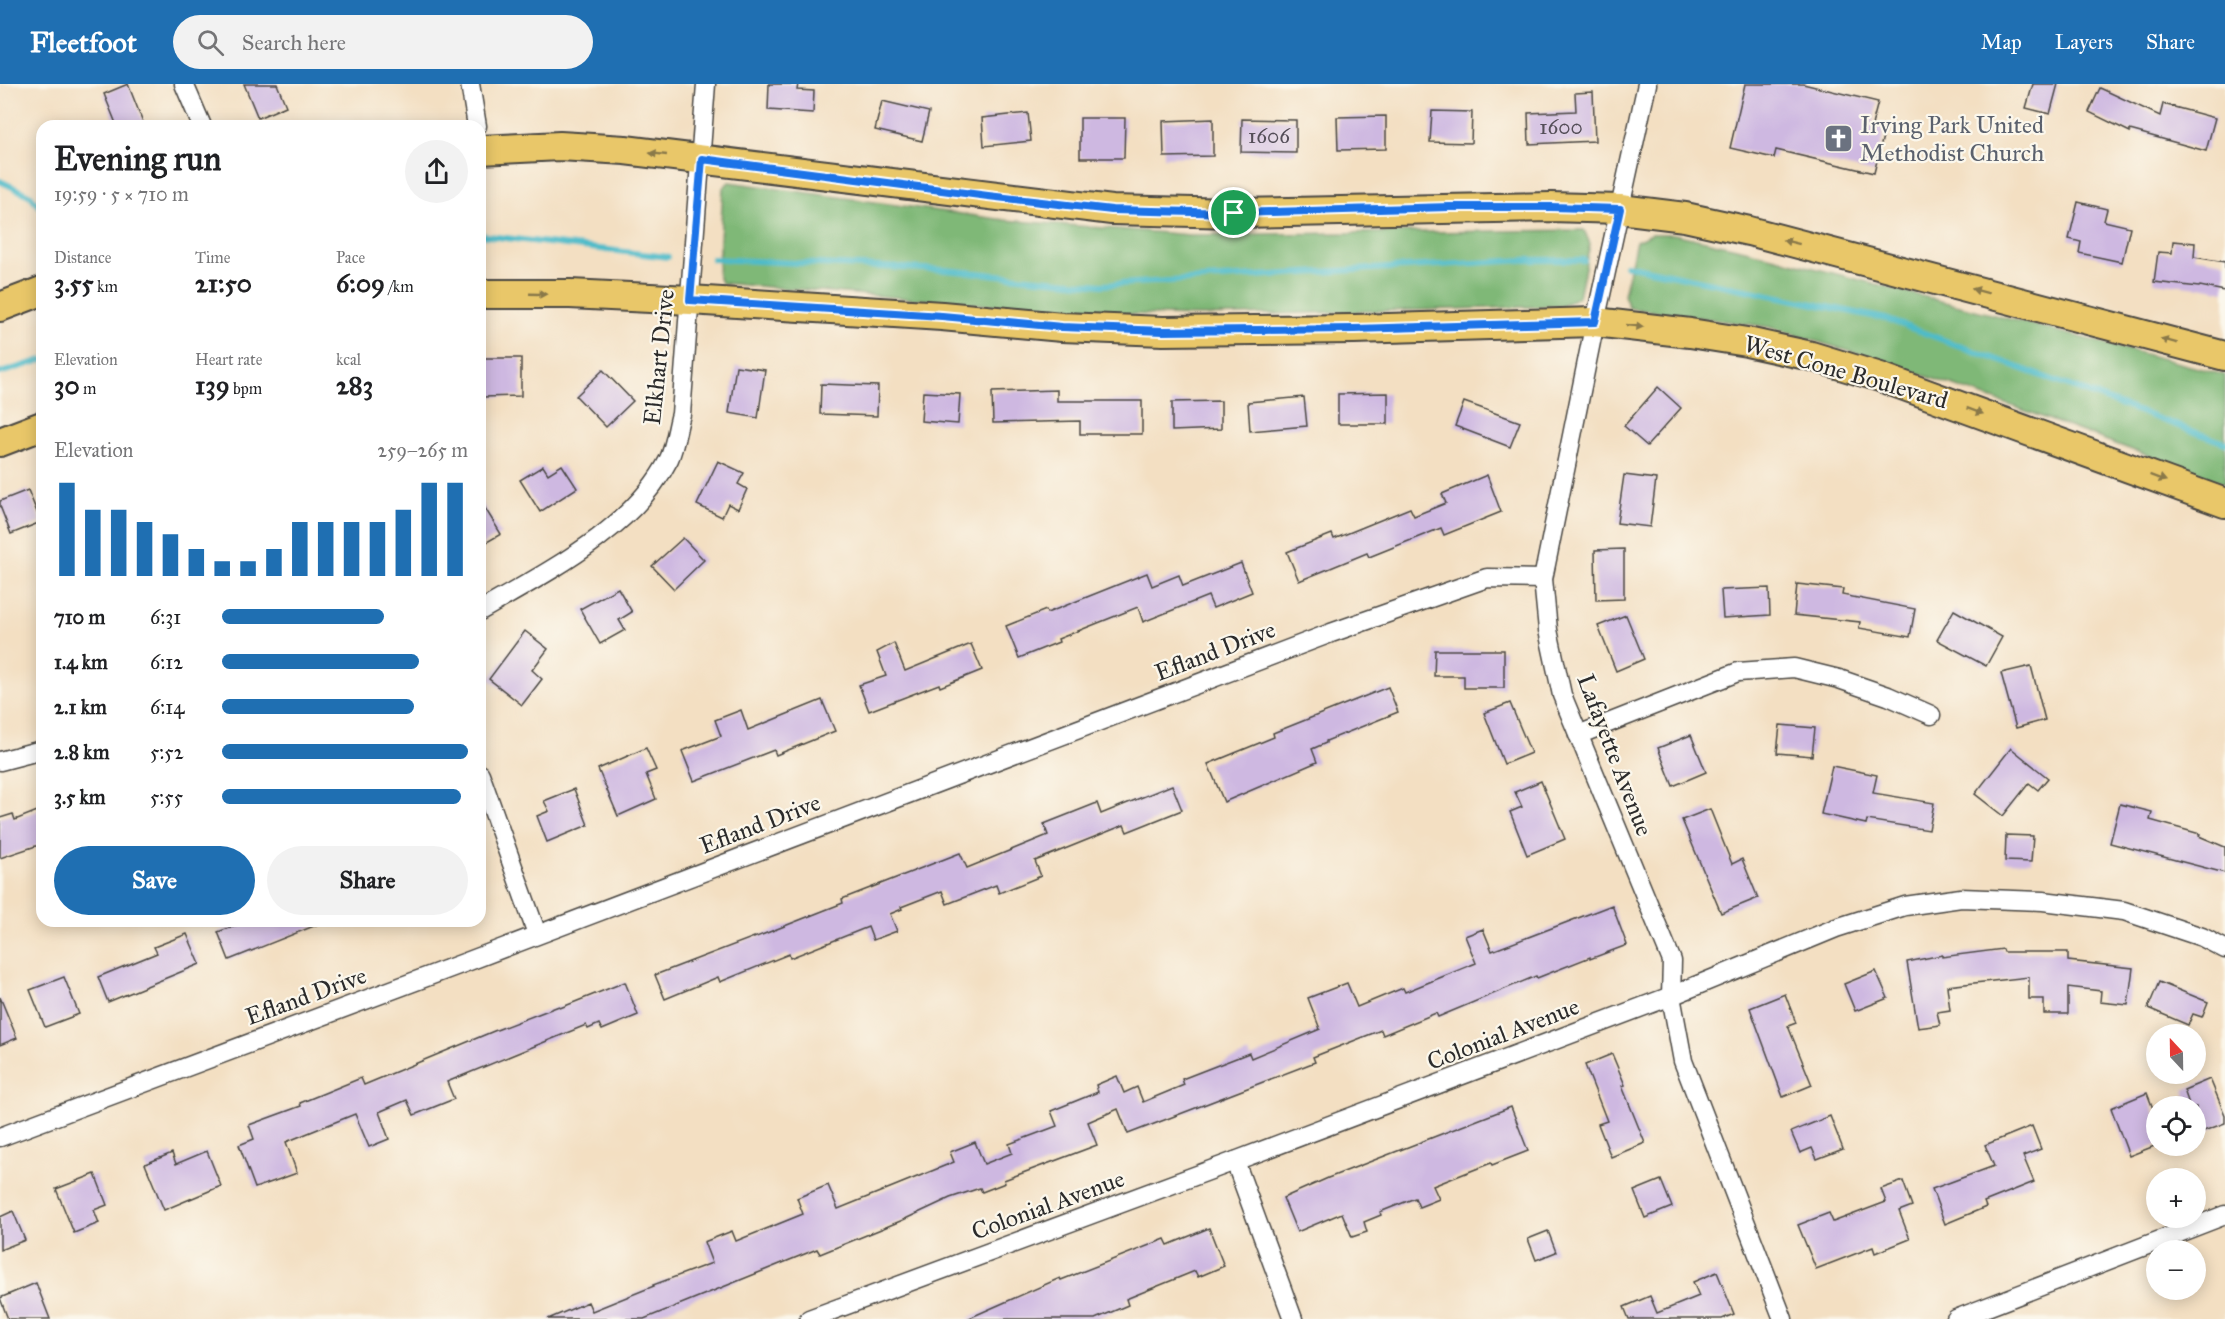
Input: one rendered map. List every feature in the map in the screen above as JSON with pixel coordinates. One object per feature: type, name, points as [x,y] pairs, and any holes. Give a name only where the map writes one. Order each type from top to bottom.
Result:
[{"type":"main road","points":[[486,150],[560,146],[625,150],[1112,210],[1234,213],[1450,207],[1620,209],[1684,217],[1749,231],[2225,356]]},
{"type":"main road","points":[[0,307],[36,293]]},
{"type":"main road","name":"West Cone Boulevard","points":[[486,294],[570,294],[690,300],[942,316],[1062,327],[1163,331],[1354,329],[1595,322],[1701,334],[1811,356],[1880,377],[2225,503]]},
{"type":"main road","points":[[0,442],[36,428]]},
{"type":"street","points":[[184,84],[199,120]]},
{"type":"street","points":[[470,84],[476,120]]},
{"type":"street","name":"Elkhart Drive","points":[[486,607],[548,571],[606,532],[645,495],[670,458],[681,414],[706,84]]},
{"type":"street","name":"Lafayette Avenue","points":[[1647,84],[1542,579],[1548,630],[1562,695],[1672,961],[1671,996],[1683,1061],[1783,1319]]},
{"type":"street","name":"Efland Drive","points":[[0,1137],[1364,621],[1487,578],[1542,579]]},
{"type":"street","points":[[1578,735],[1738,672],[1794,668],[1839,679],[1931,714]]},
{"type":"street","points":[[0,761],[36,752]]},
{"type":"street","points":[[486,791],[537,934]]},
{"type":"street","name":"Colonial Avenue","points":[[815,1318],[1671,996],[1836,928],[1905,906],[1961,898],[2043,901],[2124,911],[2202,937],[2225,949]]},
{"type":"street","points":[[1235,1161],[1293,1319]]},
{"type":"street","points":[[1956,1319],[2225,1215]]},
{"type":"green space","points":[[729,182],[1005,220],[1190,235],[1584,230],[1590,244],[1579,296],[1562,306],[1201,316],[1087,313],[721,283],[718,275],[723,188]]},
{"type":"green space","points":[[1652,234],[1674,234],[1745,250],[2225,375],[2225,484],[1882,361],[1769,327],[1629,308],[1624,295],[1636,241]]},
{"type":"building","points":[[128,84],[142,120],[115,120],[104,94]]},
{"type":"building","points":[[244,84],[277,84],[286,106],[258,118]]},
{"type":"building","points":[[769,84],[798,84],[797,90],[814,91],[813,113],[768,110]]},
{"type":"building","points":[[1745,84],[1803,84],[1878,102],[1872,125],[1885,128],[1874,173],[1776,150],[1774,158],[1730,148]]},
{"type":"building","points":[[2033,84],[2058,84],[2050,114],[2026,108]]},
{"type":"building","points":[[2100,88],[2160,116],[2163,104],[2215,118],[2206,151],[2130,130],[2130,132],[2089,112]]},
{"type":"building","points":[[1593,92],[1595,141],[1529,144],[1528,113],[1576,111],[1575,93]]},
{"type":"building","points":[[882,101],[929,112],[922,141],[875,130]]},
{"type":"building","points":[[1432,111],[1472,112],[1471,143],[1430,142]]},
{"type":"building","points":[[1028,113],[1031,141],[984,146],[982,118]]},
{"type":"building","points":[[1386,116],[1386,149],[1338,150],[1337,117]]},
{"type":"building","points":[[1080,118],[1125,118],[1124,158],[1080,158]]},
{"type":"building","points":[[1213,119],[1213,156],[1164,157],[1163,121]]},
{"type":"building","points":[[1242,119],[1296,120],[1296,153],[1241,152]]},
{"type":"building","points":[[2078,202],[2107,209],[2104,221],[2130,227],[2122,262],[2079,253],[2081,242],[2069,239]]},
{"type":"building","points":[[2173,241],[2195,243],[2194,257],[2225,262],[2225,291],[2200,286],[2154,282],[2158,252],[2172,253]]},
{"type":"building","points":[[486,358],[521,358],[521,396],[486,397]]},
{"type":"building","points":[[736,366],[765,370],[758,418],[729,413]]},
{"type":"building","points":[[603,370],[633,401],[606,427],[576,396]]},
{"type":"building","points":[[821,384],[878,386],[877,416],[820,414]]},
{"type":"building","points":[[1658,387],[1681,408],[1647,446],[1624,426]]},
{"type":"building","points":[[1057,390],[1057,401],[1142,401],[1142,434],[1080,434],[1080,421],[993,423],[992,392]]},
{"type":"building","points":[[923,392],[960,394],[958,424],[921,421]]},
{"type":"building","points":[[1388,393],[1388,424],[1338,424],[1338,394]]},
{"type":"building","points":[[1304,397],[1307,426],[1250,431],[1248,402]]},
{"type":"building","points":[[1221,401],[1221,429],[1172,431],[1172,402]]},
{"type":"building","points":[[1464,402],[1520,422],[1510,447],[1455,426]]},
{"type":"building","points":[[718,461],[744,473],[738,484],[747,489],[738,509],[728,504],[722,517],[697,505]]},
{"type":"building","points":[[562,465],[577,488],[540,512],[520,480],[543,466],[548,474]]},
{"type":"building","points":[[1487,475],[1501,512],[1444,535],[1441,528],[1369,557],[1367,553],[1299,581],[1287,552],[1332,534],[1334,539],[1410,508],[1414,516],[1446,503],[1442,494]]},
{"type":"building","points":[[1624,475],[1656,479],[1650,527],[1617,523]]},
{"type":"building","points":[[28,490],[36,510],[36,524],[11,534],[0,501]]},
{"type":"building","points":[[486,510],[501,534],[486,543]]},
{"type":"building","points":[[683,538],[704,560],[674,589],[652,566]]},
{"type":"building","points":[[1624,549],[1624,599],[1596,600],[1595,550]]},
{"type":"building","points":[[1241,563],[1252,592],[1213,608],[1208,596],[1143,622],[1138,607],[1058,639],[1059,642],[1019,658],[1006,626],[1046,610],[1047,613],[1147,573],[1152,586],[1179,575],[1183,586]]},
{"type":"building","points":[[1797,584],[1843,589],[1842,595],[1915,609],[1910,637],[1859,628],[1860,622],[1794,615]]},
{"type":"building","points":[[618,588],[632,612],[619,620],[625,630],[600,644],[580,609]]},
{"type":"building","points":[[1769,588],[1770,615],[1723,618],[1721,590]]},
{"type":"building","points":[[1954,610],[2002,637],[1986,666],[1937,640]]},
{"type":"building","points":[[1626,615],[1644,659],[1616,671],[1598,626]]},
{"type":"building","points":[[525,631],[548,649],[532,670],[542,679],[522,705],[489,679]]},
{"type":"building","points":[[894,643],[905,671],[971,644],[982,670],[869,711],[859,685],[886,676],[877,652]]},
{"type":"building","points":[[1435,650],[1504,650],[1504,688],[1464,688],[1464,676],[1434,676]]},
{"type":"building","points":[[2031,666],[2045,720],[2016,728],[2001,673]]},
{"type":"building","points":[[1388,687],[1398,712],[1326,741],[1312,749],[1317,762],[1224,802],[1208,764],[1274,737],[1273,733]]},
{"type":"building","points":[[822,700],[835,731],[776,755],[774,750],[694,781],[682,751],[721,736],[715,720],[741,710],[748,730]]},
{"type":"building","points":[[1510,703],[1531,753],[1504,764],[1484,713]]},
{"type":"building","points":[[1780,725],[1815,728],[1812,756],[1777,753]]},
{"type":"building","points":[[1691,735],[1706,772],[1673,786],[1658,748]]},
{"type":"building","points":[[646,748],[656,770],[646,774],[656,799],[618,816],[598,769]]},
{"type":"building","points":[[2011,748],[2048,778],[2038,790],[2029,783],[2003,816],[1975,794]]},
{"type":"building","points":[[1832,766],[1877,775],[1873,793],[1934,803],[1929,830],[1867,820],[1866,824],[1821,814]]},
{"type":"building","points":[[1541,781],[1565,839],[1527,855],[1510,812],[1522,807],[1515,792]]},
{"type":"building","points":[[1172,785],[1182,810],[1127,832],[1124,825],[1035,861],[1041,876],[999,893],[996,885],[947,904],[942,891],[901,907],[902,909],[890,914],[897,931],[873,940],[868,927],[790,958],[789,954],[720,982],[718,977],[665,999],[655,975],[843,903],[842,899],[960,853],[967,868],[1048,835],[1044,824],[1097,803],[1101,814]]},
{"type":"building","points":[[574,789],[588,825],[547,842],[537,816],[549,811],[544,801]]},
{"type":"building","points":[[2120,804],[2152,812],[2150,820],[2200,834],[2199,836],[2225,847],[2225,873],[2110,843]]},
{"type":"building","points":[[1710,809],[1732,864],[1742,859],[1758,898],[1721,913],[1682,820]]},
{"type":"building","points":[[36,811],[36,846],[0,858],[0,818],[13,814],[15,820]]},
{"type":"building","points":[[2006,835],[2033,836],[2031,862],[2005,861]]},
{"type":"building","points":[[1612,905],[1627,945],[1537,978],[1536,976],[1438,1017],[1436,1013],[1383,1035],[1381,1030],[1313,1057],[1315,1062],[1128,1134],[1118,1109],[1088,1122],[1097,1145],[1004,1180],[1005,1183],[982,1192],[980,1188],[950,1198],[820,1254],[817,1249],[644,1319],[548,1319],[588,1302],[592,1311],[712,1263],[704,1242],[732,1231],[736,1241],[803,1214],[797,1198],[828,1185],[838,1209],[954,1162],[950,1152],[975,1142],[984,1164],[1012,1153],[1009,1144],[1057,1126],[1051,1111],[1098,1092],[1096,1085],[1117,1076],[1124,1093],[1137,1087],[1143,1102],[1184,1085],[1182,1079],[1249,1053],[1251,1058],[1320,1029],[1308,998],[1347,983],[1357,1007],[1403,988],[1405,992],[1476,963],[1465,936],[1483,929],[1492,951]]},
{"type":"building","points":[[232,927],[312,927],[229,960],[218,932]]},
{"type":"building","points":[[187,934],[200,964],[108,1002],[98,977],[157,953],[154,947]]},
{"type":"building","points":[[2003,949],[2004,952],[2068,952],[2068,961],[2133,968],[2128,1005],[2100,1002],[2101,991],[2068,987],[2068,1014],[2044,1014],[2044,999],[2029,999],[2029,977],[1947,986],[1950,1010],[1937,1012],[1940,1025],[1918,1028],[1907,962],[1942,955],[1942,957]]},
{"type":"building","points":[[1876,971],[1888,998],[1855,1011],[1844,984]]},
{"type":"building","points":[[64,977],[79,1014],[45,1027],[30,990]]},
{"type":"building","points":[[625,982],[638,1015],[602,1030],[599,1024],[588,1029],[586,1025],[447,1082],[454,1099],[414,1115],[407,1100],[379,1112],[389,1139],[369,1147],[355,1114],[286,1142],[297,1173],[255,1188],[239,1145],[254,1139],[249,1125],[301,1106],[300,1103],[361,1078],[364,1085],[494,1031]]},
{"type":"building","points":[[2159,982],[2208,1002],[2202,1017],[2193,1014],[2188,1024],[2148,1008]]},
{"type":"building","points":[[1785,994],[1796,1023],[1788,1026],[1812,1085],[1783,1097],[1750,1008]]},
{"type":"building","points":[[0,997],[17,1038],[0,1045]]},
{"type":"building","points":[[1612,1054],[1645,1143],[1611,1157],[1598,1124],[1607,1121],[1585,1065]]},
{"type":"building","points":[[2210,1079],[2225,1115],[2225,1123],[2206,1130],[2206,1096],[2186,1096],[2184,1090],[2198,1084],[2206,1084],[2206,1081]]},
{"type":"building","points":[[2147,1093],[2146,1149],[2129,1156],[2111,1108]]},
{"type":"building","points":[[1511,1107],[1528,1151],[1433,1186],[1439,1199],[1419,1207],[1415,1198],[1380,1212],[1381,1215],[1364,1222],[1367,1232],[1352,1237],[1342,1213],[1297,1232],[1283,1198],[1328,1178]]},
{"type":"building","points":[[1830,1116],[1843,1149],[1817,1159],[1812,1148],[1800,1153],[1791,1132]]},
{"type":"building","points":[[2032,1126],[2041,1149],[2023,1156],[2034,1182],[1984,1202],[1986,1207],[1945,1224],[1932,1189],[1994,1166],[1985,1145]]},
{"type":"building","points":[[207,1151],[221,1186],[164,1210],[145,1164],[172,1153],[176,1164]]},
{"type":"building","points":[[95,1174],[107,1205],[94,1210],[99,1223],[74,1233],[56,1189]]},
{"type":"building","points":[[1661,1180],[1672,1207],[1645,1218],[1634,1191]]},
{"type":"building","points":[[1903,1181],[1912,1206],[1899,1211],[1910,1239],[1875,1253],[1873,1247],[1816,1269],[1798,1225],[1829,1213],[1833,1222],[1886,1202],[1881,1189]]},
{"type":"building","points":[[13,1211],[25,1240],[0,1250],[0,1217]]},
{"type":"building","points":[[1209,1228],[1224,1266],[1198,1277],[1195,1271],[1126,1299],[1128,1305],[1095,1319],[967,1319],[1060,1278],[1061,1280],[1165,1239],[1168,1245]]},
{"type":"building","points":[[1548,1231],[1556,1252],[1536,1260],[1528,1239]]},
{"type":"building","points":[[1717,1272],[1734,1314],[1722,1319],[1629,1319],[1624,1307],[1650,1296],[1657,1313],[1699,1296],[1693,1282]]},
{"type":"building","points":[[36,1283],[50,1319],[8,1319],[0,1298]]},
{"type":"waterway","points":[[0,181],[31,196],[36,202]]},
{"type":"waterway","points":[[486,236],[668,257]]},
{"type":"waterway","points":[[713,259],[945,270],[1102,285],[1524,260],[1584,260]]},
{"type":"waterway","points":[[1626,265],[1886,319],[2225,443]]},
{"type":"waterway","points":[[0,373],[36,362]]},
{"type":"place","name":"Irving Park United Methodist Church","points":[[1839,139]]},
{"type":"route","points":[[702,159],[1112,210],[1234,213],[1450,207],[1620,209],[1595,322],[1354,329],[1163,331],[1062,327],[942,316],[690,300],[702,159]]}]
